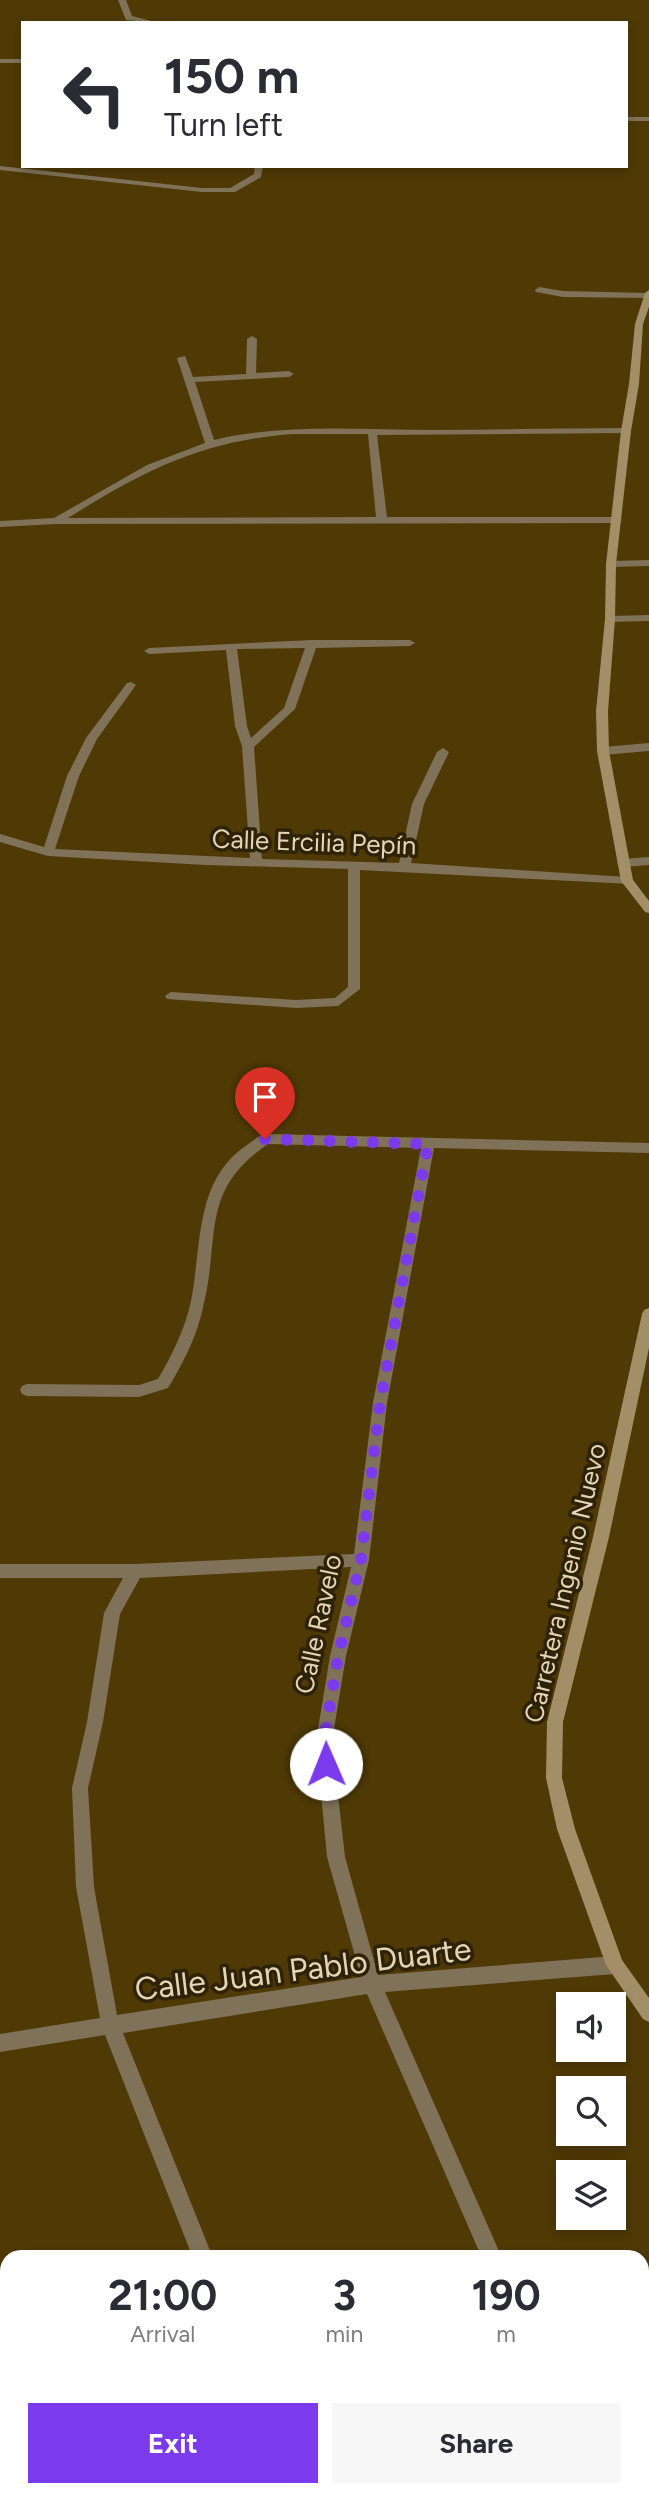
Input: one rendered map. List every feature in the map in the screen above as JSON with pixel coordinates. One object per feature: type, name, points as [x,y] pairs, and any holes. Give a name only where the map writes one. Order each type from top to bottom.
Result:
[{"type":"street","points":[[122,0],[129,18],[145,21]]},
{"type":"street","points":[[0,61],[21,61]]},
{"type":"street","points":[[628,119],[649,118]]},
{"type":"street","points":[[0,168],[21,163]]},
{"type":"street","points":[[0,168],[212,190],[232,190],[258,175],[259,168]]},
{"type":"street","points":[[539,290],[563,294],[648,294],[639,324],[611,564],[610,619],[602,711],[603,751],[627,881],[649,909]]},
{"type":"street","points":[[251,375],[253,339]]},
{"type":"street","points":[[182,358],[210,444]]},
{"type":"street","points":[[189,380],[289,373]]},
{"type":"street","points":[[56,520],[121,481],[210,444],[259,435],[313,431],[626,431]]},
{"type":"street","points":[[372,431],[382,522]]},
{"type":"street","points":[[0,524],[56,520],[617,520]]},
{"type":"street","points":[[611,564],[649,563]]},
{"type":"street","points":[[610,619],[649,618]]},
{"type":"street","points":[[248,746],[289,709],[312,643]]},
{"type":"street","points":[[149,651],[312,643],[411,643]]},
{"type":"street","points":[[231,646],[241,726],[248,746],[256,863]]},
{"type":"street","points":[[48,852],[74,776],[87,748],[131,685]]},
{"type":"street","points":[[603,751],[649,747]]},
{"type":"street","points":[[404,867],[418,804],[443,752]]},
{"type":"street","name":"Calle Ercilia Pepín","points":[[0,838],[48,852],[256,863],[404,867],[627,881]]},
{"type":"street","points":[[623,863],[649,861]]},
{"type":"street","points":[[171,996],[296,1004],[338,1002],[354,989],[354,866]]},
{"type":"street","points":[[27,1390],[139,1391],[163,1384],[177,1360],[198,1302],[214,1191],[225,1171],[243,1151],[265,1139],[649,1148]]},
{"type":"street","name":"Calle Ravelo","points":[[428,1144],[380,1403],[361,1560],[338,1657],[324,1741],[336,1857],[372,1984],[488,2250]]},
{"type":"street","name":"Carretera Ingenio Nuevo","points":[[649,1314],[601,1536],[555,1722],[554,1778],[566,1829],[615,1965],[649,2013]]},
{"type":"street","points":[[0,1572],[135,1572],[361,1560]]},
{"type":"street","points":[[135,1572],[112,1613],[95,1722],[80,1788],[85,1887],[110,2024],[200,2250]]},
{"type":"street","name":"Calle Juan Pablo Duarte","points":[[0,2043],[372,1984],[615,1965]]},
{"type":"route","points":[[265,1139],[428,1144],[380,1403],[361,1560],[338,1657],[324,1741],[326,1764]]}]
